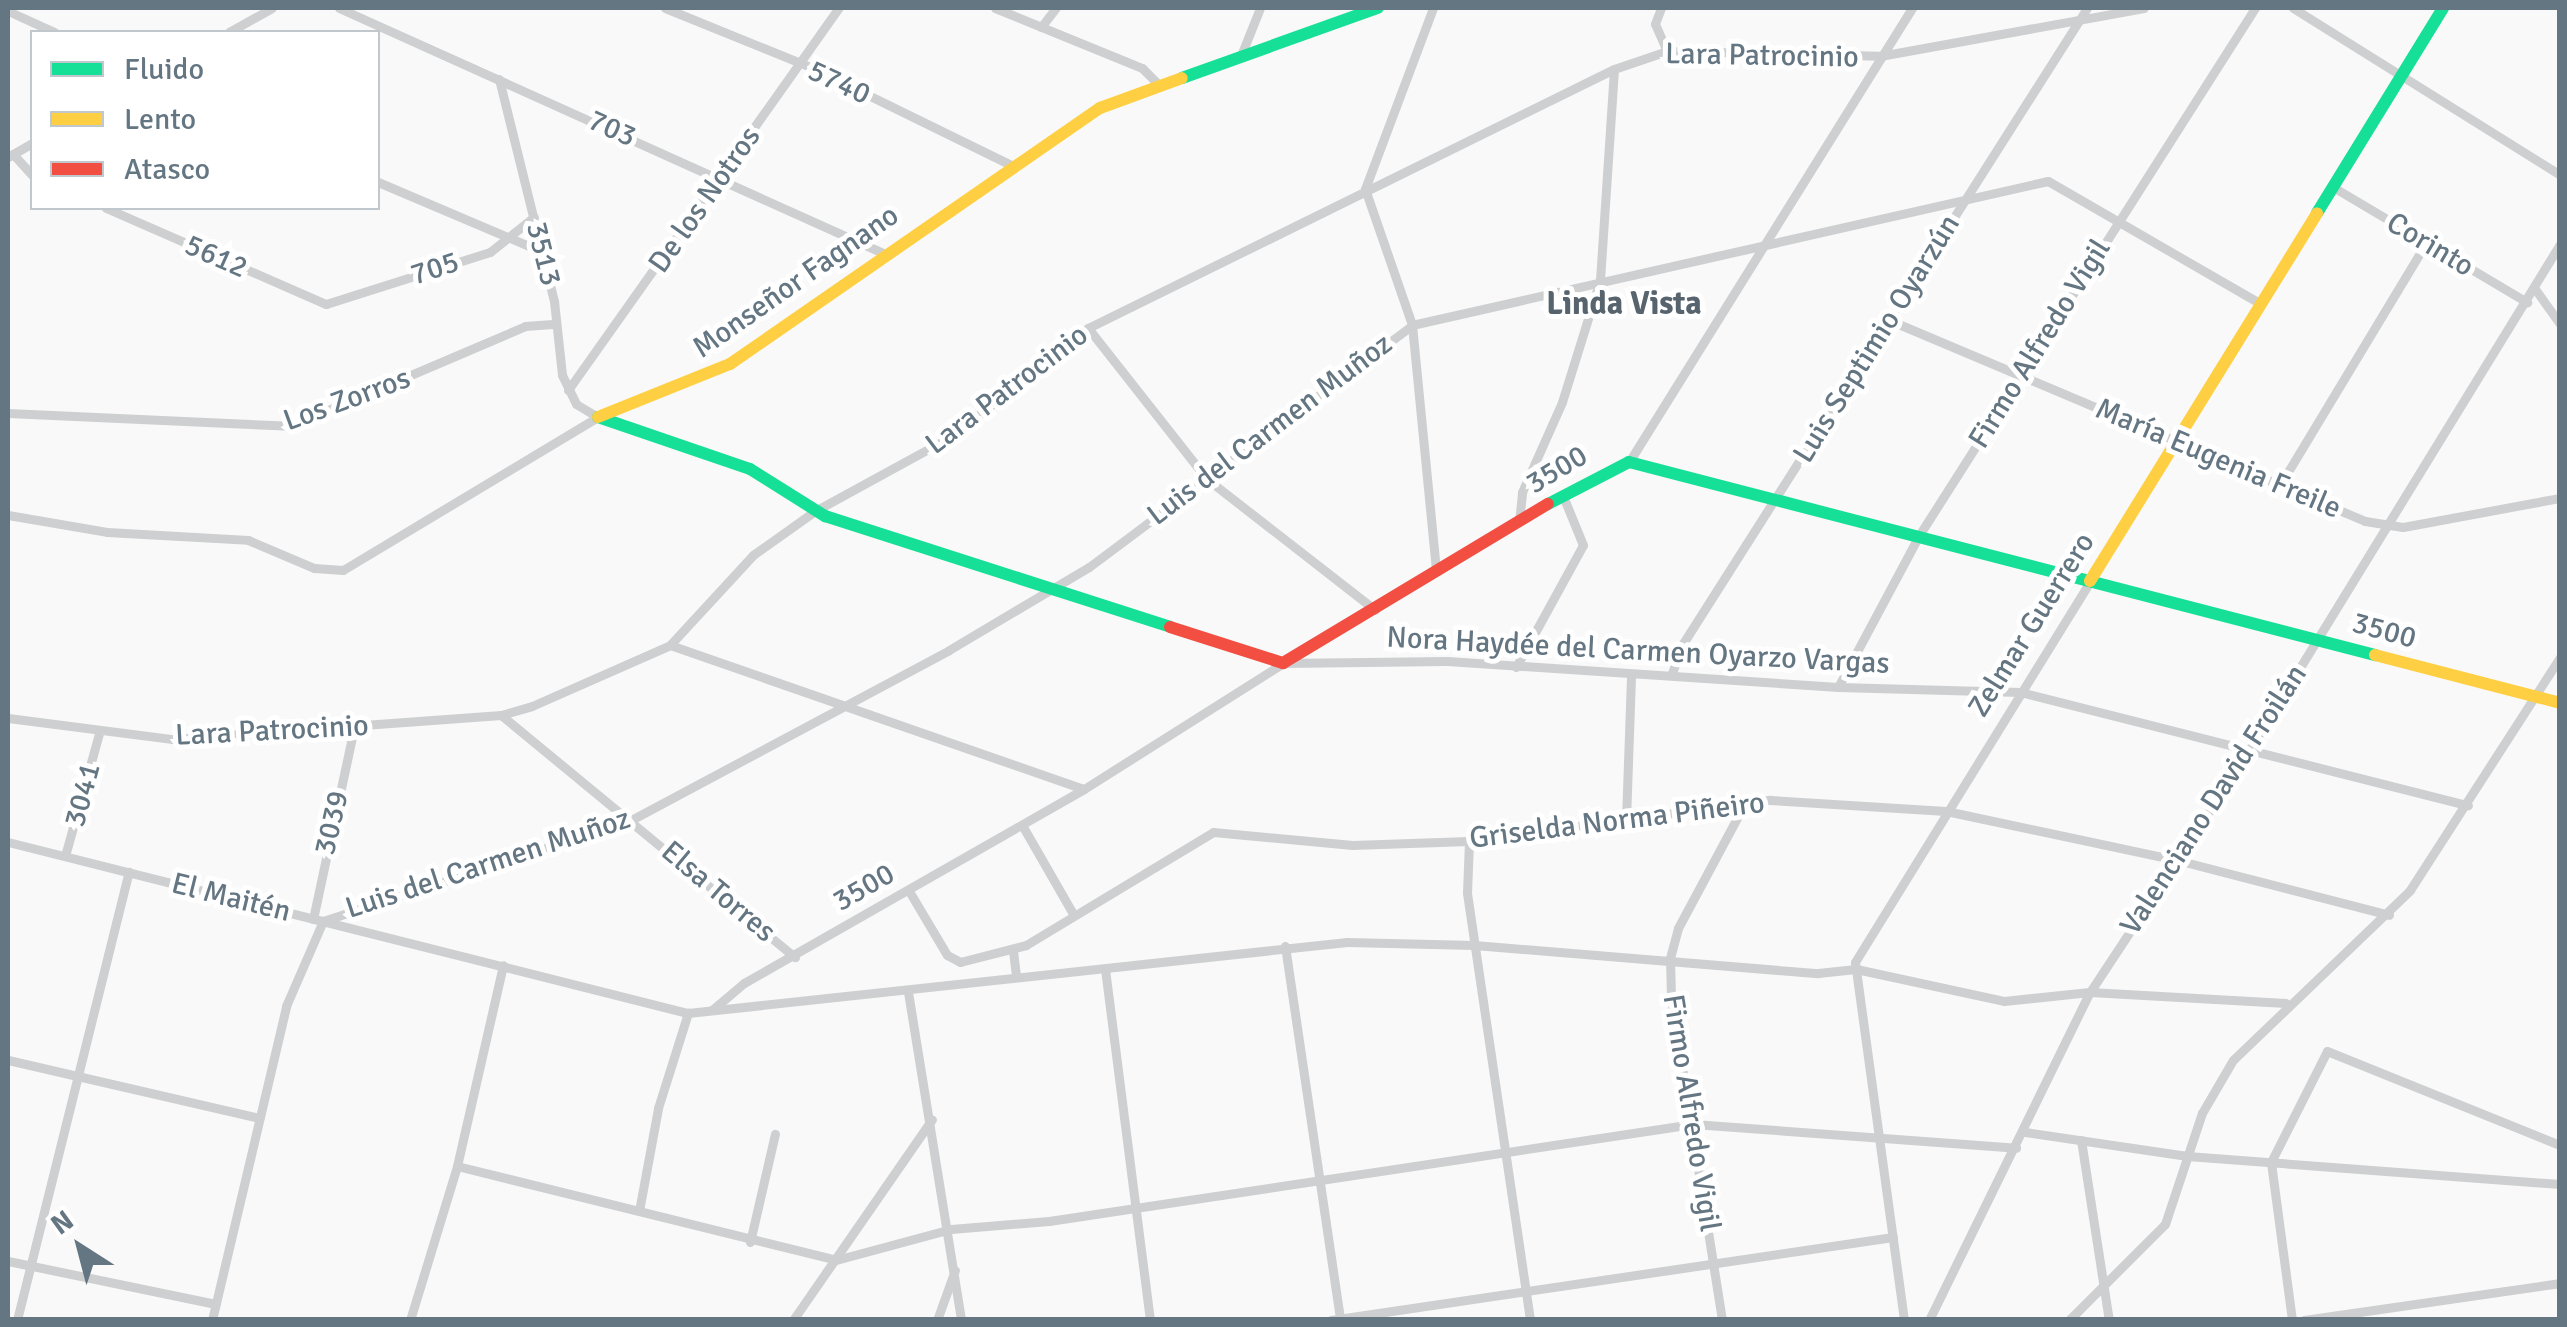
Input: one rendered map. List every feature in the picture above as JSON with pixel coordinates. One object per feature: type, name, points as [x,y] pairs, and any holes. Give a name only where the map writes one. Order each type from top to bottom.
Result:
[{"type":"street","points":[[233,30],[272,8]]},
{"type":"street","name":"703","points":[[338,8],[884,253]]},
{"type":"street","name":"5740","points":[[665,8],[799,64],[1010,165]]},
{"type":"street","name":"De los Notros","points":[[568,390],[722,178],[838,8]]},
{"type":"street","points":[[995,8],[1142,68],[1156,82]]},
{"type":"street","points":[[1041,27],[1056,8]]},
{"type":"street","points":[[1242,53],[1260,8]]},
{"type":"street","name":"Monseñor Fagnano","points":[[8,515],[107,532],[248,540],[314,568],[343,570],[598,416],[718,370],[1010,165],[1100,108],[1156,82],[1378,8]]},
{"type":"street","points":[[1434,8],[1365,188],[1412,325],[1436,572]]},
{"type":"street","points":[[1661,8],[1655,24],[1667,51]]},
{"type":"street","points":[[1630,462],[1912,8]]},
{"type":"street","name":"Luis Septimio Oyarzún","points":[[1672,673],[1682,645],[2087,8]]},
{"type":"street","name":"Lara Patrocinio","points":[[8,718],[99,733],[174,739],[501,715],[670,645],[737,567],[814,511],[952,436],[1088,328],[1365,188],[1614,69],[1667,51],[1880,56],[2144,8]]},
{"type":"street","name":"Firmo Alfredo Vigil","points":[[1838,687],[1918,537],[2254,8]]},
{"type":"street","points":[[2292,8],[2560,174]]},
{"type":"street","name":"Zelmar Guerrero","points":[[1856,969],[1858,951],[2443,8]]},
{"type":"street","points":[[8,11],[50,30]]},
{"type":"street","points":[[1519,522],[1522,492],[1562,402],[1600,280],[1614,69]]},
{"type":"street","name":"3513","points":[[498,80],[543,252],[568,390]]},
{"type":"street","points":[[10,155],[30,172]]},
{"type":"street","name":"Luis del Carmen Muñoz","points":[[318,920],[633,820],[1051,591],[1412,325],[2048,181],[2261,304]]},
{"type":"street","points":[[380,183],[543,252]]},
{"type":"street","name":"Corinto","points":[[2333,187],[2527,302]]},
{"type":"street","name":"5612","points":[[111,210],[326,304]]},
{"type":"street","name":"705","points":[[326,304],[510,241],[534,217]]},
{"type":"street","points":[[2280,485],[2426,243]]},
{"type":"street","name":"Valenciano David Froilán","points":[[1929,1320],[2025,1132],[2090,992],[2318,639],[2560,244]]},
{"type":"street","points":[[2535,289],[2560,324]]},
{"type":"street","name":"María Eugenia Freile","points":[[1889,320],[2280,485],[2388,526]]},
{"type":"street","name":"Los Zorros","points":[[8,414],[292,426],[524,326],[556,324]]},
{"type":"street","points":[[1088,328],[1207,479],[1375,610]]},
{"type":"street","points":[[568,390],[598,416]]},
{"type":"street","name":"Nora Haydée del Carmen Oyarzo Vargas","points":[[598,416],[750,469],[814,511],[1284,664],[1447,661],[1838,687],[2020,692],[2468,806]]},
{"type":"street","name":"3500","points":[[688,1014],[712,1010],[744,983],[1084,789],[1562,496],[1630,462],[2560,703]]},
{"type":"street","points":[[1516,668],[1583,545],[1580,525],[1562,496]]},
{"type":"street","points":[[2388,526],[2560,498]]},
{"type":"street","points":[[670,645],[1084,789]]},
{"type":"street","points":[[2069,1320],[2164,1224],[2202,1113],[2233,1060],[2286,1003],[2389,914],[2468,806],[2560,657]]},
{"type":"street","points":[[1626,820],[1631,675]]},
{"type":"street","name":"Elsa Torres","points":[[501,715],[633,820],[794,957]]},
{"type":"street","name":"3039","points":[[212,1320],[286,1006],[318,920],[354,727]]},
{"type":"street","name":"3041","points":[[65,856],[99,733]]},
{"type":"street","name":"Firmo Alfredo Vigil","points":[[1722,1320],[1670,998],[1670,958],[1678,928],[1745,803]]},
{"type":"street","name":"Griselda Norma Piñeiro","points":[[909,890],[951,960],[1013,951],[1072,912],[1213,832],[1352,846],[1469,840],[1745,803],[1946,810],[2177,860],[2389,914]]},
{"type":"street","points":[[1022,825],[1072,912]]},
{"type":"street","points":[[1469,840],[1466,872],[1474,944],[1530,1320]]},
{"type":"street","name":"El Maitén","points":[[8,842],[688,1014]]},
{"type":"street","points":[[17,1320],[129,872]]},
{"type":"street","points":[[712,1010],[908,992],[1285,946],[1474,944],[1818,973],[1856,969],[2004,1001],[2090,992],[2286,1003]]},
{"type":"street","points":[[1285,946],[1340,1319]]},
{"type":"street","points":[[1013,951],[1016,977]]},
{"type":"street","points":[[410,1320],[457,1166],[503,965]]},
{"type":"street","points":[[1105,969],[1150,1320]]},
{"type":"street","points":[[1856,969],[1904,1320]]},
{"type":"street","points":[[908,992],[950,1228],[961,1320]]},
{"type":"street","points":[[639,1211],[662,1092],[688,1014]]},
{"type":"street","points":[[2292,1320],[2270,1162],[2327,1052],[2560,1146]]},
{"type":"street","points":[[8,1060],[259,1118]]},
{"type":"street","points":[[792,1320],[932,1119]]},
{"type":"street","points":[[457,1166],[750,1242],[836,1260],[950,1228],[1049,1222],[1320,1176],[1693,1124],[2016,1148]]},
{"type":"street","points":[[2025,1132],[2187,1156],[2560,1184]]},
{"type":"street","points":[[750,1242],[774,1134]]},
{"type":"street","points":[[2081,1140],[2108,1320]]},
{"type":"street","points":[[1331,1320],[1892,1237]]},
{"type":"street","points":[[8,1260],[216,1304]]},
{"type":"street","points":[[937,1320],[955,1268]]},
{"type":"street","points":[[2304,1320],[2560,1283]]},
{"type":"traffic: fast","points":[[1182,78],[1378,8]]},
{"type":"traffic: fast","points":[[2317,213],[2443,8]]},
{"type":"traffic: fast","points":[[598,417],[750,469],[825,516],[1170,627]]},
{"type":"traffic: fast","points":[[1548,504],[1629,462],[2375,655]]},
{"type":"traffic: slow","points":[[598,417],[730,364],[1100,108],[1182,78]]},
{"type":"traffic: slow","points":[[2090,581],[2317,213]]},
{"type":"traffic: slow","points":[[2375,655],[2560,703]]},
{"type":"traffic: jam","points":[[1170,627],[1283,663],[1548,504]]},
{"type":"district","name":"Linda Vista","points":[[1624,304]]}]
